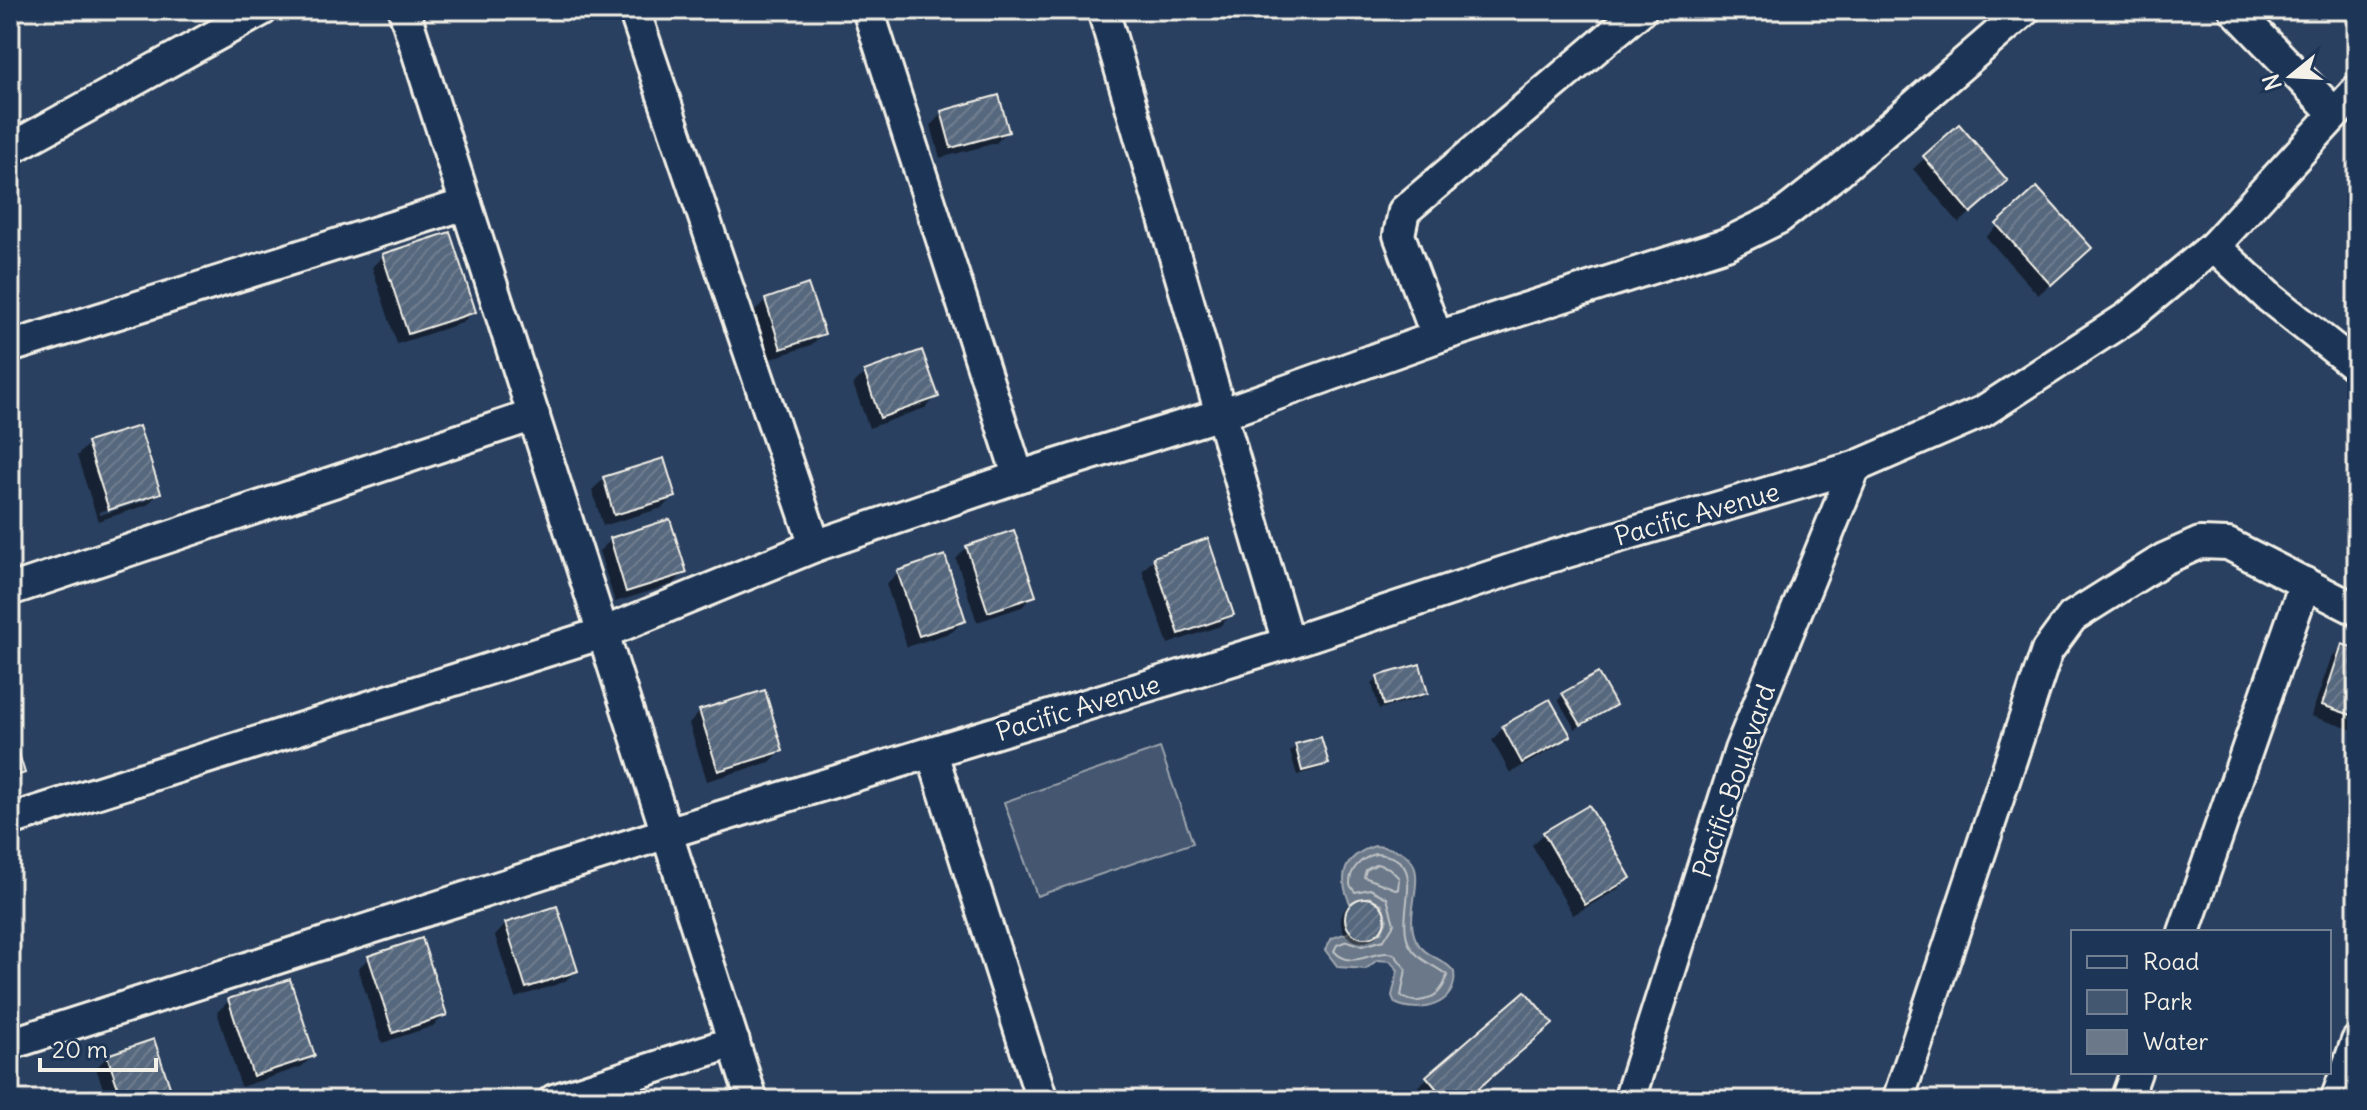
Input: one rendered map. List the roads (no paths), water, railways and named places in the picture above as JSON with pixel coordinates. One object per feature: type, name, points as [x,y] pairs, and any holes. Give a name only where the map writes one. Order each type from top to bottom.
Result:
[{"type":"street","points":[[10,149],[262,10]]},
{"type":"street","points":[[404,10],[752,1100]]},
{"type":"street","points":[[634,10],[815,546]]},
{"type":"street","points":[[868,10],[1015,466],[1024,475]]},
{"type":"street","points":[[1103,10],[1288,643]]},
{"type":"street","points":[[1437,337],[1399,235],[1404,211],[1641,10]]},
{"type":"street","points":[[10,820],[603,633],[815,546],[1024,475],[1221,414],[1437,337],[1726,244],[1779,218],[1839,171],[2025,10]]},
{"type":"street","points":[[2235,10],[2335,114]]},
{"type":"street","name":"Pacific Avenue","points":[[10,1044],[667,833],[1288,643],[1553,556],[1855,467],[1982,412],[2128,317],[2214,246],[2357,90]]},
{"type":"street","points":[[10,347],[466,204]]},
{"type":"street","points":[[2214,246],[2270,298],[2357,367]]},
{"type":"street","points":[[10,590],[534,415]]},
{"type":"street","name":"Pacific Boulevard","points":[[1629,1100],[1740,750],[1855,467]]},
{"type":"street","points":[[1898,1100],[2047,651],[2072,617],[2164,559],[2200,543],[2228,544],[2357,610]]},
{"type":"street","points":[[2185,930],[2305,583]]},
{"type":"street","points":[[932,753],[1042,1100]]},
{"type":"street","points":[[2336,1100],[2357,1041]]},
{"type":"street","points":[[554,1100],[734,1042]]},
{"type":"street","points":[[2126,1100],[2135,1074]]},
{"type":"water","points":[[1375,846],[1397,850],[1409,858],[1415,869],[1412,926],[1416,940],[1424,950],[1454,972],[1450,992],[1435,1004],[1415,1008],[1395,1003],[1392,996],[1398,970],[1390,961],[1377,960],[1366,969],[1338,967],[1325,950],[1332,938],[1350,932],[1361,939],[1381,933],[1387,920],[1382,904],[1369,897],[1350,903],[1344,884],[1350,861]]}]
